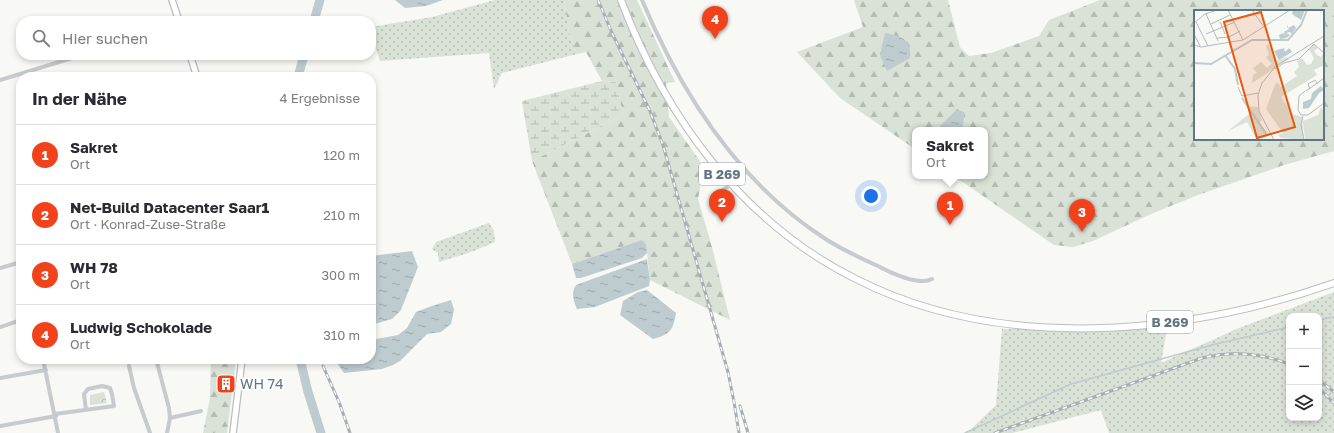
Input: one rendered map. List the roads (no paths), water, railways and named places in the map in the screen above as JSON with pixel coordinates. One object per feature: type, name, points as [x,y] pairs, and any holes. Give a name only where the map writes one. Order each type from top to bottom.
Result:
[{"type":"main road","points":[[172,0],[177,16]]},
{"type":"main road","name":"B 269","points":[[621,0],[643,52],[674,109],[695,140],[731,184],[760,214],[792,240],[826,263],[883,292],[926,307],[988,320],[1022,325],[1082,328],[1149,324],[1220,314],[1266,303],[1334,282]]},
{"type":"main road","points":[[192,60],[195,72]]},
{"type":"main road","points":[[233,433],[241,364]]},
{"type":"street","points":[[642,0],[656,34],[700,112],[742,167],[772,197],[824,238],[858,257],[906,277],[924,282],[932,279]]},
{"type":"street","points":[[26,72],[66,60]]},
{"type":"street","points":[[0,80],[16,75]]},
{"type":"street","points":[[716,197],[731,184]]},
{"type":"street","points":[[0,268],[16,263]]},
{"type":"street","points":[[0,328],[16,322]]},
{"type":"street","points":[[44,364],[56,415],[58,433]]},
{"type":"street","points":[[157,364],[170,418],[167,433]]},
{"type":"street","points":[[129,366],[134,388],[150,433]]},
{"type":"street","points":[[0,378],[46,370]]},
{"type":"street","points":[[0,426],[114,406],[110,388],[102,386],[88,389],[84,394],[86,410]]},
{"type":"street","points":[[170,418],[201,411]]},
{"type":"water","points":[[395,0],[443,0],[426,6],[405,8]]},
{"type":"water","points":[[885,33],[900,37],[904,40],[909,46],[910,52],[910,58],[887,71],[880,55]]},
{"type":"water","points":[[957,109],[965,113],[963,127],[940,126]]},
{"type":"water","points":[[642,240],[646,244],[647,253],[642,258],[581,278],[576,278],[572,264]]},
{"type":"water","points":[[412,251],[418,267],[401,310],[392,319],[376,324],[376,255]]},
{"type":"water","points":[[647,259],[650,280],[649,286],[595,307],[577,309],[573,297],[573,291],[576,285]]},
{"type":"water","points":[[647,290],[676,313],[674,324],[670,330],[664,335],[653,339],[620,315],[623,301],[638,292]]},
{"type":"water","points":[[451,300],[454,310],[451,324],[441,332],[427,334],[400,361],[382,369],[344,373],[338,364],[376,364],[376,339],[398,335],[407,328],[416,312]]},
{"type":"waterway","points":[[315,16],[320,0]]},
{"type":"waterway","points":[[299,72],[303,60]]},
{"type":"waterway","points":[[1322,319],[1333,317]]},
{"type":"waterway","points":[[965,433],[1071,384],[1212,345],[1286,328]]},
{"type":"waterway","points":[[301,364],[321,433]]},
{"type":"railway","points":[[598,0],[612,33],[649,109],[663,145],[728,372],[739,433]]},
{"type":"railway","points":[[995,433],[1202,358],[1224,354],[1246,354],[1268,357],[1286,363]]},
{"type":"railway","points":[[323,366],[339,402],[350,433]]},
{"type":"railway","points":[[1322,382],[1334,392]]},
{"type":"railway","points":[[1322,391],[1334,403]]},
{"type":"railway","points":[[740,406],[748,433]]},
{"type":"place","name":"Ludwig Schokolade","points":[[715,39]]},
{"type":"place","name":"Net-Build Datacenter Saar1","points":[[722,222]]},
{"type":"place","name":"Sakret","points":[[950,225]]},
{"type":"place","name":"WH 78","points":[[1082,232]]},
{"type":"place","name":"WH 74","points":[[226,384]]}]
